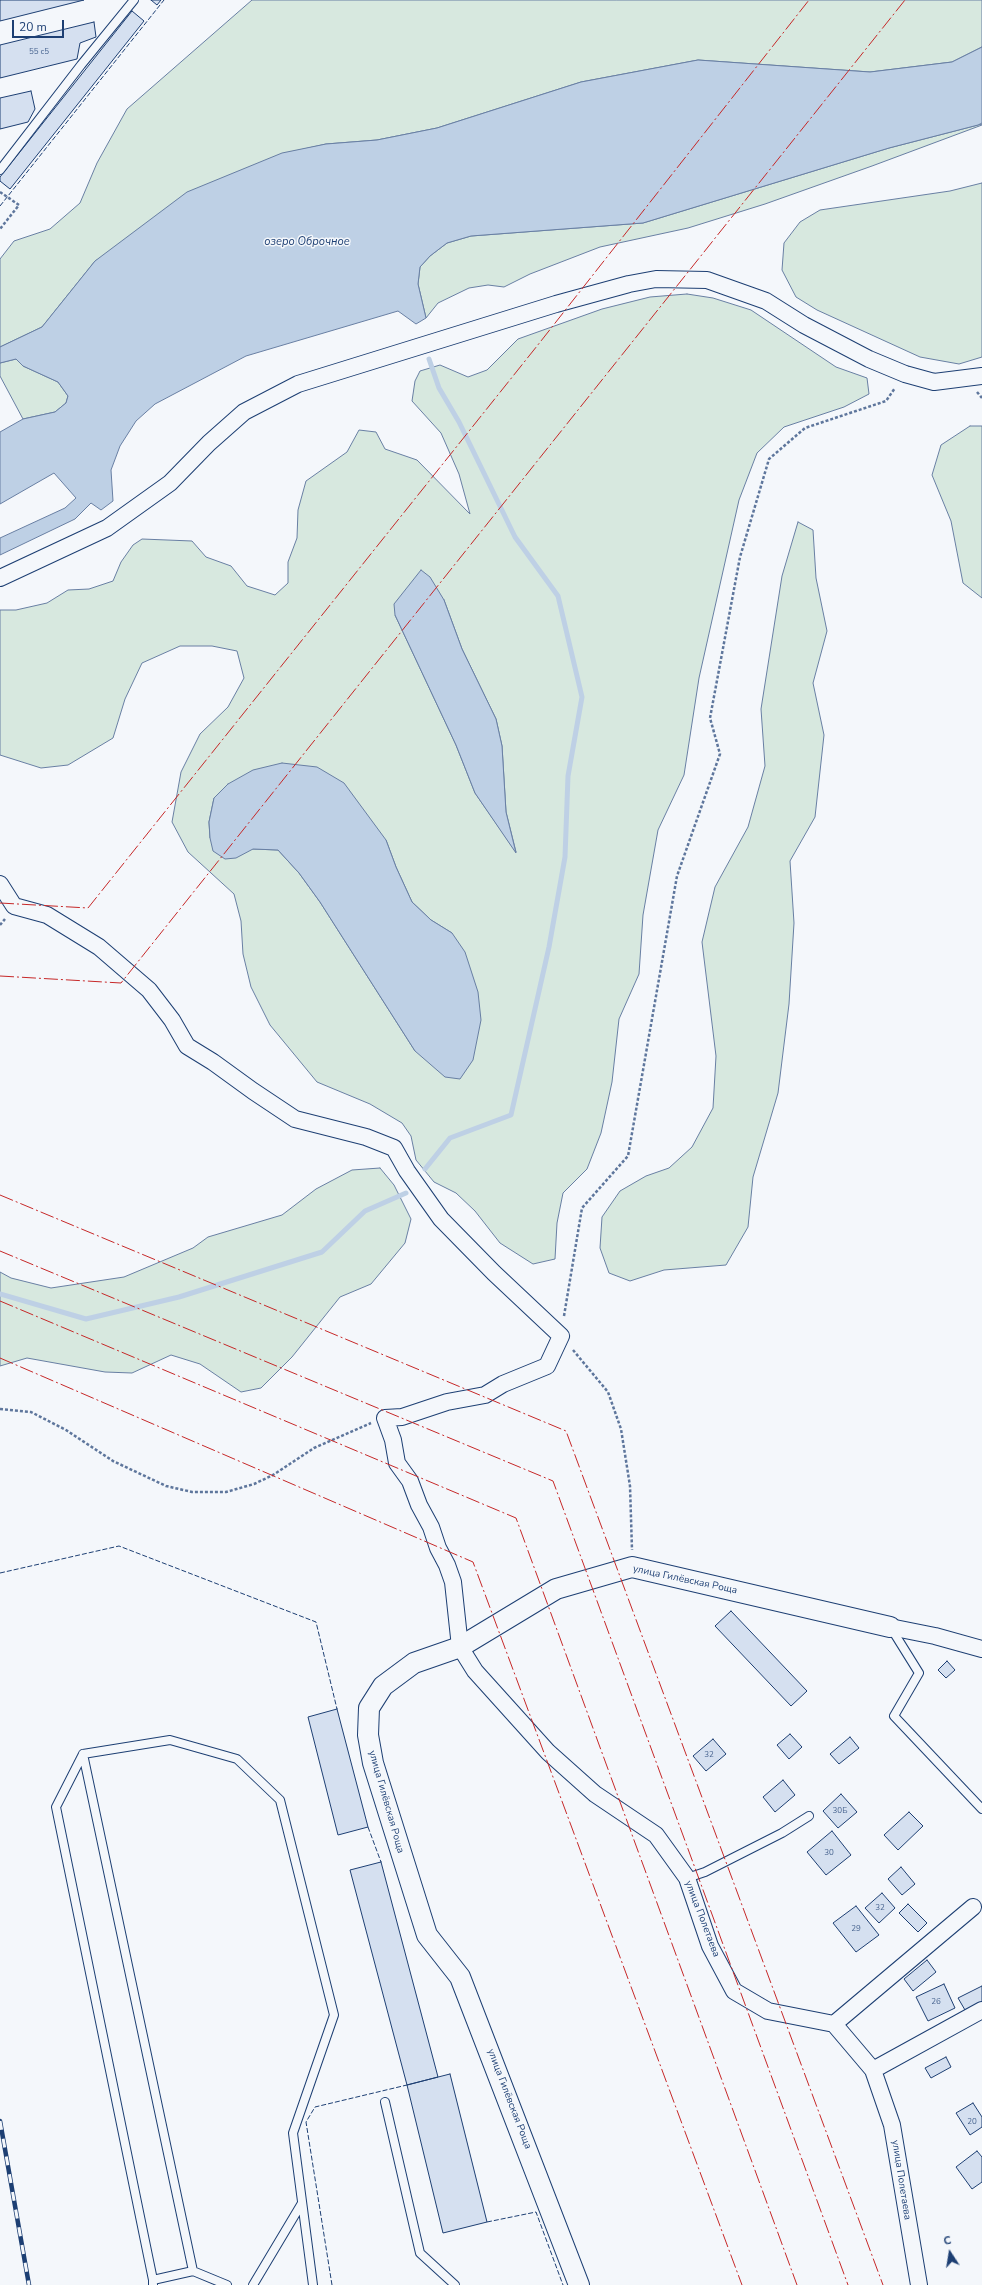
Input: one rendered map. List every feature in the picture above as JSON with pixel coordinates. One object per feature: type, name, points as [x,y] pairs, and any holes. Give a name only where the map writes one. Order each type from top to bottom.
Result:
[{"type":"street","points":[[0,578],[106,528],[170,483],[244,412],[298,384],[556,304],[629,284],[656,279],[707,280],[766,301],[804,325],[869,359],[905,374],[934,382],[982,376]]},
{"type":"street","points":[[0,884],[14,906],[47,915],[100,947],[149,990],[172,1020],[187,1046],[213,1062],[289,1115],[295,1119],[366,1137],[394,1148],[407,1171],[441,1219],[494,1273],[561,1336],[547,1366],[503,1384],[485,1395],[440,1404],[402,1417],[385,1418],[392,1440],[397,1464],[410,1481],[419,1505],[431,1527],[438,1548],[447,1565],[453,1582],[460,1647]]},
{"type":"street","name":"улица Гилёвская Роща","points":[[579,2285],[460,1977],[427,1935],[373,1763],[368,1735],[369,1708],[383,1686],[414,1663],[460,1647],[556,1589],[632,1567],[890,1627]]},
{"type":"street","points":[[890,1627],[936,1636],[982,1648]]},
{"type":"street","name":"улица Полетаева","points":[[460,1647],[474,1670],[548,1752],[595,1794],[656,1835],[687,1878],[710,1946],[734,1991],[768,2011],[834,2024],[873,2070],[892,2125],[919,2285]]},
{"type":"street","points":[[834,2024],[973,1907]]},
{"type":"street","points":[[873,2070],[982,2010]]},
{"type":"lane","points":[[0,170],[81,65],[134,0]]},
{"type":"lane","points":[[890,1627],[918,1673],[894,1716],[982,1809]]},
{"type":"lane","points":[[83,1754],[170,1740],[237,1759],[280,1800],[334,2015],[292,2133],[313,2285]]},
{"type":"lane","points":[[83,1754],[193,2271]]},
{"type":"lane","points":[[83,1754],[56,1807],[153,2282],[193,2271],[227,2285]]},
{"type":"lane","points":[[687,1878],[705,1872],[775,1836],[808,1816]]},
{"type":"lane","points":[[385,2102],[420,2253],[455,2285]]},
{"type":"lane","points":[[253,2285],[302,2203]]},
{"type":"path","points":[[0,192],[19,205],[0,229]]},
{"type":"path","points":[[632,1567],[630,1486],[621,1429],[608,1392],[561,1336],[582,1208],[628,1156],[677,876],[720,754],[710,718],[740,557],[769,459],[805,428],[886,401],[905,374]]},
{"type":"path","points":[[0,1409],[32,1412],[66,1430],[113,1461],[166,1486],[192,1492],[226,1492],[254,1484],[273,1475],[314,1448],[345,1433],[385,1418]]},
{"type":"shaded area","points":[[252,0],[982,0],[982,47],[952,62],[870,72],[698,60],[581,82],[437,128],[377,140],[326,144],[282,154],[95,261],[42,327],[0,347],[0,259],[14,241],[50,229],[80,203],[97,163],[127,109]]},
{"type":"shaded area","points":[[982,124],[872,166],[765,204],[688,228],[600,247],[530,274],[504,287],[488,285],[469,288],[438,303],[426,318],[418,284],[420,267],[430,256],[447,243],[471,236],[643,223],[889,148]]},
{"type":"shaded area","points":[[982,183],[982,357],[959,364],[920,357],[817,310],[796,297],[782,270],[784,243],[800,222],[820,210],[950,191]]},
{"type":"shaded area","points":[[687,294],[713,298],[751,310],[836,367],[867,378],[869,394],[844,407],[784,427],[757,453],[739,500],[699,678],[684,775],[658,830],[643,915],[639,974],[619,1019],[612,1082],[601,1133],[587,1169],[563,1193],[557,1223],[555,1259],[533,1264],[500,1243],[475,1211],[456,1193],[434,1182],[416,1160],[411,1136],[402,1123],[370,1104],[317,1082],[270,1025],[251,987],[243,954],[241,921],[234,894],[188,852],[172,822],[181,772],[200,734],[228,707],[244,678],[237,651],[212,646],[180,646],[142,663],[125,699],[113,738],[68,765],[41,768],[0,755],[0,610],[16,610],[47,603],[68,590],[89,589],[113,581],[121,562],[133,545],[142,539],[192,541],[206,557],[231,566],[247,586],[275,595],[288,583],[288,562],[297,538],[298,510],[306,481],[347,452],[359,430],[376,432],[385,449],[417,460],[470,514],[459,474],[441,433],[412,401],[415,381],[420,371],[440,365],[468,377],[487,370],[518,339],[602,309],[650,297]],"holes":[[[444,600],[462,649],[496,719],[502,746],[506,812],[516,852],[475,793],[456,745],[395,615]],[[228,784],[386,840],[396,867],[412,902],[431,920],[452,933],[415,1051],[320,902],[299,873],[278,850],[253,849],[210,838],[209,822],[214,798]]]},
{"type":"shaded area","points":[[16,359],[23,366],[58,382],[68,396],[66,403],[55,412],[23,419],[0,376],[0,363]]},
{"type":"shaded area","points":[[970,426],[982,426],[982,598],[963,583],[951,521],[932,475],[941,445]]},
{"type":"shaded area","points":[[798,522],[813,530],[816,578],[827,631],[813,683],[824,735],[815,817],[790,861],[794,923],[789,1004],[778,1093],[753,1177],[748,1227],[726,1265],[664,1270],[630,1281],[609,1273],[600,1248],[602,1217],[620,1191],[646,1176],[669,1168],[692,1147],[713,1108],[716,1056],[702,942],[715,887],[748,827],[765,766],[761,709],[782,576]]},
{"type":"shaded area","points":[[380,1168],[394,1185],[411,1219],[405,1243],[371,1284],[340,1297],[292,1357],[261,1388],[241,1392],[200,1364],[171,1355],[132,1373],[105,1372],[27,1358],[0,1366],[0,1272],[11,1278],[51,1288],[124,1277],[193,1248],[208,1237],[282,1215],[316,1189],[352,1170]]},
{"type":"water","name":"озеро Оброчное","points":[[982,47],[982,123],[978,125],[889,148],[643,223],[471,236],[447,243],[430,256],[420,267],[418,284],[426,318],[416,324],[398,311],[246,356],[155,404],[136,421],[120,446],[111,470],[113,501],[101,510],[91,503],[75,519],[0,555],[0,538],[65,508],[76,498],[54,473],[0,504],[0,432],[23,419],[55,412],[66,403],[68,396],[58,382],[23,366],[16,359],[0,363],[0,347],[42,327],[95,261],[187,192],[282,153],[326,144],[377,140],[437,128],[581,82],[698,60],[870,72],[952,62]]},
{"type":"water","points":[[421,570],[430,577],[444,600],[462,649],[496,719],[502,746],[506,812],[516,853],[475,793],[456,745],[395,615],[394,604]]},
{"type":"water","points":[[282,763],[317,767],[344,783],[386,840],[396,867],[412,902],[431,920],[452,933],[465,952],[478,992],[481,1020],[473,1060],[460,1079],[445,1077],[415,1051],[320,902],[299,873],[278,850],[253,849],[236,858],[225,859],[213,851],[209,822],[214,798],[228,784],[253,770]]},
{"type":"building","points":[[0,0],[84,0],[0,21]]},
{"type":"building","points":[[151,0],[161,0],[157,5]]},
{"type":"building","points":[[132,11],[144,21],[10,189],[0,181],[0,177]]},
{"type":"building","points":[[94,22],[96,37],[80,43],[77,59],[0,78],[0,45]]},
{"type":"building","points":[[31,91],[35,109],[28,122],[0,129],[0,98]]},
{"type":"building","points":[[731,1611],[807,1691],[791,1706],[715,1626]]},
{"type":"building","points":[[947,1661],[955,1670],[946,1678],[938,1670]]},
{"type":"building","points":[[337,1709],[368,1827],[338,1835],[308,1717]]},
{"type":"building","points":[[790,1734],[802,1747],[789,1759],[777,1745]]},
{"type":"building","points":[[850,1737],[859,1748],[839,1764],[830,1754]]},
{"type":"building","points":[[713,1739],[726,1754],[706,1771],[693,1756]]},
{"type":"building","points":[[783,1780],[795,1795],[775,1812],[763,1797]]},
{"type":"building","points":[[841,1794],[857,1812],[838,1828],[823,1811]]},
{"type":"building","points":[[909,1812],[923,1826],[898,1850],[884,1835]]},
{"type":"building","points":[[832,1831],[851,1855],[826,1875],[807,1852]]},
{"type":"building","points":[[381,1862],[438,2077],[407,2085],[350,1870]]},
{"type":"building","points":[[901,1867],[915,1884],[902,1895],[888,1879]]},
{"type":"building","points":[[882,1893],[895,1908],[879,1923],[865,1908]]},
{"type":"building","points":[[908,1904],[927,1923],[918,1932],[899,1913]]},
{"type":"building","points":[[856,1906],[879,1935],[856,1952],[833,1923]]},
{"type":"building","points":[[927,1960],[936,1972],[913,1991],[904,1979]]},
{"type":"building","points":[[944,1984],[955,2008],[928,2021],[916,1997]]},
{"type":"building","points":[[982,1986],[982,2002],[965,2010],[958,1998]]},
{"type":"building","points":[[946,2057],[951,2067],[931,2078],[925,2068]]},
{"type":"building","points":[[450,2074],[487,2222],[443,2233],[407,2085]]},
{"type":"building","points":[[973,2103],[982,2117],[982,2127],[970,2135],[956,2113]]},
{"type":"building","points":[[977,2151],[982,2157],[982,2182],[972,2189],[956,2167]]},
{"type":"waterway","points":[[425,1169],[450,1138],[511,1115],[549,947],[565,857],[568,776],[582,697],[558,596],[515,537],[459,422],[439,388],[429,359]]},
{"type":"waterway","points":[[0,1294],[86,1319],[179,1297],[322,1252],[365,1211],[406,1193]]},
{"type":"railway","points":[[0,2121],[29,2285]]},
{"type":"fence","points":[[0,206],[164,0]]},
{"type":"fence","points":[[0,1573],[119,1546],[316,1622],[337,1709]]},
{"type":"fence","points":[[368,1827],[381,1862]]},
{"type":"fence","points":[[332,2285],[306,2122],[315,2107],[407,2085]]},
{"type":"fence","points":[[487,2222],[536,2212],[563,2285]]},
{"type":"power","points":[[0,903],[88,908],[541,341],[809,0]]},
{"type":"power","points":[[0,976],[121,983],[905,0]]},
{"type":"power","points":[[0,1195],[566,1431],[883,2285]]},
{"type":"power","points":[[0,1251],[553,1481],[848,2285]]},
{"type":"power","points":[[0,1301],[516,1518],[797,2285]]},
{"type":"power","points":[[0,1358],[473,1562],[742,2285]]}]
